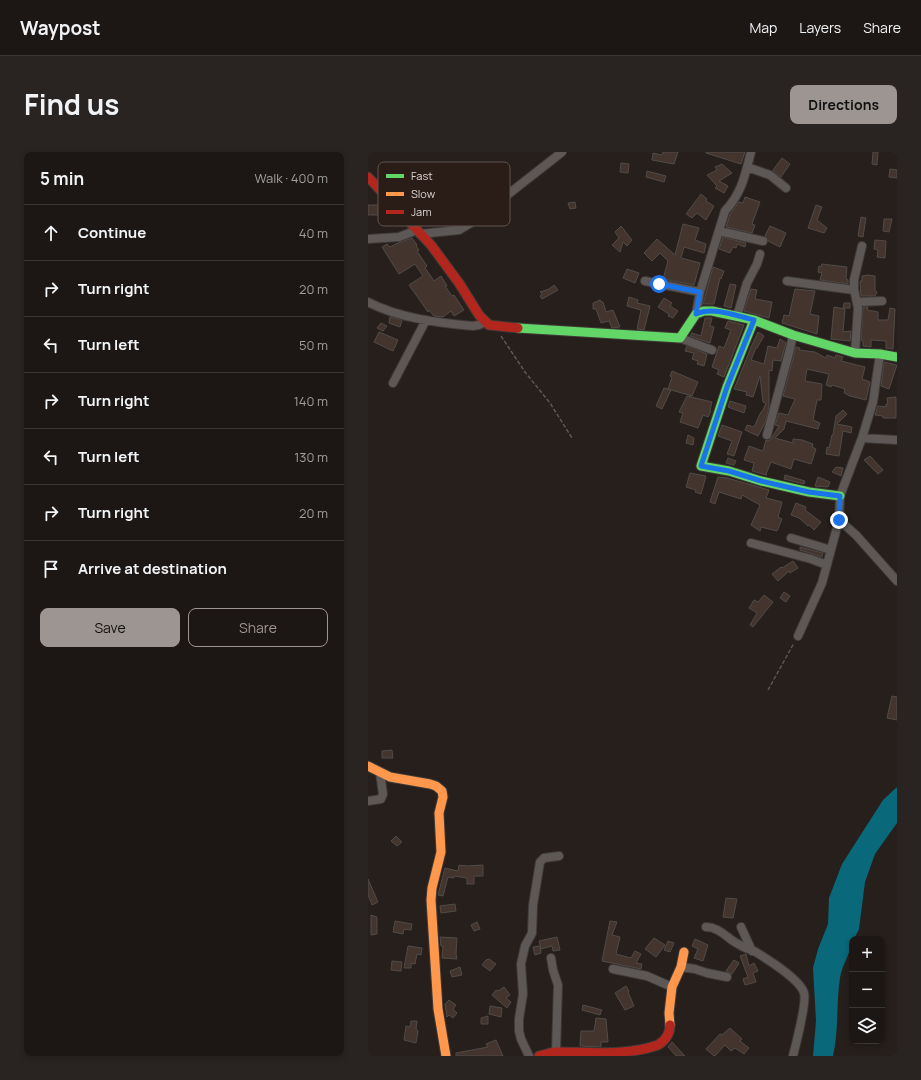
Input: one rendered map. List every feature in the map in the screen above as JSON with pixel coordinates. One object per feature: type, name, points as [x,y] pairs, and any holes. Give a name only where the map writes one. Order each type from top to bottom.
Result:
[{"type":"street","points":[[510,193],[562,152]]},
{"type":"street","points":[[680,338],[696,314],[700,292],[725,211],[741,187],[751,152]]},
{"type":"street","points":[[747,167],[770,175],[786,188]]},
{"type":"street","points":[[368,177],[378,188]]},
{"type":"street","points":[[413,226],[430,245],[459,283],[488,325],[524,330],[680,338],[712,350]]},
{"type":"street","points":[[368,239],[399,237],[418,232],[459,230],[466,226]]},
{"type":"street","points":[[719,231],[763,241]]},
{"type":"street","points":[[855,352],[858,302],[854,290],[854,280],[862,246]]},
{"type":"street","points":[[737,316],[747,283],[757,264],[760,254]]},
{"type":"street","points":[[645,281],[700,292]]},
{"type":"street","points":[[787,281],[854,290]]},
{"type":"street","points":[[858,302],[882,301]]},
{"type":"street","points":[[368,302],[394,312],[426,320],[473,326],[485,322]]},
{"type":"street","points":[[696,314],[704,311],[712,311],[737,316],[754,320],[793,335],[855,352],[897,357]]},
{"type":"street","points":[[393,383],[426,320]]},
{"type":"street","points":[[754,320],[727,387],[701,466],[729,471],[761,481],[809,492],[840,496]]},
{"type":"street","points":[[767,435],[793,335]]},
{"type":"street","points":[[798,636],[822,582],[827,565],[839,520],[840,496],[862,438],[872,402],[880,354]]},
{"type":"street","points":[[862,438],[897,440]]},
{"type":"street","points":[[839,520],[856,535],[897,581]]},
{"type":"street","points":[[791,538],[831,550]]},
{"type":"street","points":[[751,543],[811,559],[827,565]]},
{"type":"street","points":[[368,766],[392,778],[414,780],[433,785],[441,789],[442,792],[439,812],[441,854],[432,885],[431,900],[438,1009],[446,1056]]},
{"type":"street","points":[[368,802],[381,799],[383,794],[380,773]]},
{"type":"street","points":[[529,1056],[519,1031],[519,1019],[523,994],[521,964],[526,946],[532,933],[540,862],[544,858],[559,856]]},
{"type":"street","points":[[706,927],[713,927],[739,945],[766,959],[800,984],[804,992],[804,1003],[793,1056]]},
{"type":"street","points":[[741,927],[752,951]]},
{"type":"street","points":[[539,1056],[556,1052],[594,1055],[635,1055],[664,1041],[670,1029],[672,987],[681,968],[684,952]]},
{"type":"street","points":[[551,958],[558,985],[556,1052]]},
{"type":"street","points":[[681,968],[695,969],[727,977]]},
{"type":"street","points":[[613,969],[647,976],[672,987]]},
{"type":"path","points":[[495,326],[525,372],[550,403],[572,438]]},
{"type":"path","points":[[768,690],[798,636]]},
{"type":"water","points":[[897,787],[897,823],[875,854],[865,882],[859,929],[856,936],[849,936],[849,952],[841,973],[839,988],[836,1036],[833,1056],[813,1056],[816,1021],[813,968],[818,949],[828,924],[829,898],[842,864],[883,800]]},
{"type":"building","points":[[663,152],[678,152],[674,164],[652,160],[653,153],[662,155]]},
{"type":"building","points":[[706,152],[745,152],[741,164]]},
{"type":"building","points":[[873,152],[878,152],[877,165],[872,164]]},
{"type":"building","points":[[782,158],[790,164],[781,177],[773,170]]},
{"type":"building","points":[[621,163],[629,164],[628,173],[620,172]]},
{"type":"building","points":[[722,164],[732,173],[719,181],[728,186],[724,193],[715,188],[717,186],[707,175],[717,170],[715,167]]},
{"type":"building","points":[[890,169],[897,170],[897,178],[889,177]]},
{"type":"building","points":[[647,171],[666,176],[664,182],[646,177]]},
{"type":"building","points":[[701,194],[707,199],[706,201],[714,206],[706,220],[697,213],[692,218],[686,214]]},
{"type":"building","points":[[745,197],[760,202],[752,224],[755,225],[752,233],[726,227],[730,214],[739,202],[743,203]]},
{"type":"building","points":[[575,202],[576,208],[570,209],[568,203]]},
{"type":"building","points":[[368,205],[378,205],[378,215],[368,215]]},
{"type":"building","points":[[816,205],[822,207],[817,220],[827,228],[824,233],[808,228]]},
{"type":"building","points":[[861,217],[866,218],[863,237],[858,236]]},
{"type":"building","points":[[884,219],[892,219],[889,232],[883,231]]},
{"type":"building","points":[[683,224],[699,228],[695,240],[706,244],[704,253],[684,247],[681,258],[700,263],[694,285],[663,279],[668,261],[660,253],[652,261],[644,253],[657,239],[675,255]]},
{"type":"building","points":[[621,226],[632,240],[627,246],[623,242],[620,252],[612,245],[619,238],[615,232]]},
{"type":"building","points":[[770,226],[786,233],[780,247],[768,241],[765,236]]},
{"type":"building","points":[[723,237],[746,243],[745,247],[737,244],[736,248],[733,247],[730,253],[719,249]]},
{"type":"building","points":[[412,238],[419,250],[417,251],[427,266],[425,268],[434,281],[441,276],[447,286],[445,286],[452,296],[454,295],[464,310],[454,316],[451,311],[443,317],[434,316],[429,310],[428,312],[409,285],[423,276],[415,264],[399,274],[382,247],[387,244],[390,247]]},
{"type":"building","points":[[875,240],[886,241],[885,258],[877,257],[878,250],[874,249]]},
{"type":"building","points":[[822,264],[847,267],[846,279],[848,280],[848,284],[820,280],[822,273],[818,272],[819,266],[821,267]]},
{"type":"building","points":[[713,267],[724,271],[721,279],[720,278],[714,304],[703,304]]},
{"type":"building","points":[[627,269],[639,273],[635,283],[623,278]]},
{"type":"building","points":[[862,276],[875,276],[875,291],[877,292],[875,296],[861,296],[860,281],[862,281]]},
{"type":"building","points":[[730,284],[736,285],[731,308],[724,306]]},
{"type":"building","points":[[554,285],[558,290],[542,299],[540,296],[542,294],[540,292],[549,289]]},
{"type":"building","points":[[751,289],[757,290],[755,299],[772,302],[769,318],[744,311]]},
{"type":"building","points":[[795,289],[815,291],[810,314],[819,316],[817,334],[782,323],[784,315],[789,316]]},
{"type":"building","points":[[629,297],[638,300],[637,303],[650,306],[644,330],[637,329],[641,310],[627,306]]},
{"type":"building","points":[[664,298],[672,303],[670,306],[678,311],[673,318],[668,316],[669,314],[658,307]]},
{"type":"building","points":[[600,300],[603,302],[606,312],[613,310],[620,327],[612,328],[609,321],[601,323],[596,309],[593,309],[593,303]]},
{"type":"building","points":[[844,303],[850,303],[850,308],[843,308]]},
{"type":"building","points":[[834,307],[845,309],[843,332],[851,331],[850,341],[831,339]]},
{"type":"building","points":[[863,307],[868,307],[867,310],[878,312],[878,320],[888,320],[890,308],[895,309],[893,349],[886,348],[886,341],[871,340],[871,347],[863,346],[863,341],[861,340]]},
{"type":"building","points":[[390,317],[402,320],[400,327],[389,323]]},
{"type":"building","points":[[705,318],[712,318],[710,326],[714,327],[710,343],[690,336],[692,333],[701,336]]},
{"type":"building","points":[[728,321],[744,325],[724,377],[717,374],[719,370],[712,367],[719,346],[724,348],[731,330],[725,328]]},
{"type":"building","points":[[381,323],[387,326],[383,331],[377,328]]},
{"type":"building","points":[[379,332],[398,340],[393,351],[374,342]]},
{"type":"building","points":[[758,332],[764,336],[756,348],[751,360],[764,364],[768,346],[777,348],[780,339],[786,343],[781,361],[773,360],[772,371],[769,370],[769,408],[765,423],[758,436],[745,430],[747,425],[754,427],[766,403],[763,402],[760,376],[753,397],[746,395],[747,392],[734,389]]},
{"type":"building","points":[[687,346],[707,354],[704,366],[697,364],[698,361],[692,359],[694,353],[685,351]]},
{"type":"building","points":[[796,347],[800,348],[799,350],[815,352],[826,358],[827,355],[835,358],[836,355],[843,357],[841,361],[865,367],[862,379],[870,382],[866,400],[844,393],[845,389],[832,385],[831,387],[826,385],[829,374],[807,369],[805,381],[822,384],[821,400],[817,400],[813,420],[820,423],[818,429],[786,421],[784,429],[775,438],[793,443],[793,439],[802,440],[813,444],[812,447],[816,449],[811,464],[794,459],[791,469],[771,462],[766,474],[767,475],[752,471],[754,463],[744,460],[749,446],[763,451],[766,440],[768,441],[771,439],[779,426],[775,425],[779,413],[788,415],[795,399],[783,396]]},
{"type":"building","points":[[884,362],[897,365],[889,389],[881,386]]},
{"type":"building","points":[[672,371],[698,382],[692,396],[668,389],[672,377],[670,376]]},
{"type":"building","points":[[664,388],[671,390],[662,409],[656,406]]},
{"type":"building","points":[[687,396],[712,402],[711,411],[708,417],[703,415],[698,428],[680,422],[683,413],[679,412]]},
{"type":"building","points":[[896,397],[896,418],[883,418],[883,416],[875,415],[878,406],[886,407],[886,404],[888,404],[887,398]]},
{"type":"building","points":[[730,401],[746,406],[744,413],[728,407]]},
{"type":"building","points":[[843,410],[847,414],[837,424],[852,427],[851,433],[843,431],[839,456],[826,454],[827,447],[829,448],[833,435],[836,416]]},
{"type":"building","points":[[722,425],[742,432],[734,456],[727,454],[732,441],[718,436]]},
{"type":"building","points":[[688,435],[694,438],[693,445],[686,443]]},
{"type":"building","points":[[870,456],[883,470],[878,474],[864,460]]},
{"type":"building","points":[[728,458],[736,461],[734,465],[726,463]]},
{"type":"building","points":[[836,467],[843,468],[841,476],[832,472]]},
{"type":"building","points":[[690,473],[706,476],[701,494],[695,492],[696,490],[686,487]]},
{"type":"building","points":[[785,475],[805,481],[804,484],[784,479]]},
{"type":"building","points":[[718,477],[727,478],[769,490],[766,498],[782,502],[778,517],[782,519],[777,531],[761,527],[760,531],[751,525],[760,505],[742,495],[741,499],[719,492],[715,504],[710,502]]},
{"type":"building","points":[[818,477],[830,482],[828,487],[815,486]]},
{"type":"building","points":[[796,503],[806,507],[805,510],[821,522],[814,530],[799,518],[791,515]]},
{"type":"building","points":[[800,547],[823,553],[822,557],[800,550]]},
{"type":"building","points":[[793,561],[798,568],[790,573],[789,571],[778,581],[772,574],[781,567],[782,568]]},
{"type":"building","points":[[784,592],[790,596],[786,602],[780,598]]},
{"type":"building","points":[[764,595],[773,602],[753,627],[750,625],[757,613],[749,608],[754,600],[758,602]]},
{"type":"building","points":[[892,696],[897,697],[897,720],[887,718]]},
{"type":"building","points":[[392,750],[393,758],[382,758],[382,751]]},
{"type":"building","points":[[396,836],[402,842],[397,846],[391,841]]},
{"type":"building","points":[[459,865],[483,865],[483,876],[474,876],[474,884],[467,884],[467,878],[454,876],[454,878],[448,877],[443,896],[438,895],[445,868],[458,871]]},
{"type":"building","points":[[368,879],[378,902],[372,905],[368,895]]},
{"type":"building","points":[[726,898],[737,899],[733,918],[723,917]]},
{"type":"building","points":[[455,904],[456,911],[441,913],[440,906]]},
{"type":"building","points":[[371,915],[377,917],[377,934],[371,935]]},
{"type":"building","points":[[395,921],[412,924],[411,930],[404,929],[403,934],[393,932]]},
{"type":"building","points":[[610,921],[617,922],[612,935],[620,937],[616,954],[631,958],[635,951],[641,954],[636,963],[642,964],[641,969],[602,961]]},
{"type":"building","points":[[477,922],[480,929],[474,931],[471,925]]},
{"type":"building","points":[[440,937],[457,938],[457,959],[442,958],[443,946],[441,946]]},
{"type":"building","points":[[557,937],[560,950],[553,951],[552,946],[541,949],[539,941]]},
{"type":"building","points":[[654,938],[665,945],[656,957],[645,949]]},
{"type":"building","points":[[695,939],[708,945],[703,961],[694,958],[698,949],[692,946]]},
{"type":"building","points":[[668,941],[674,943],[670,952],[664,950]]},
{"type":"building","points":[[408,946],[422,948],[421,955],[417,954],[415,964],[411,963],[411,968],[404,968]]},
{"type":"building","points":[[540,946],[541,953],[535,955],[533,947]]},
{"type":"building","points":[[746,954],[749,966],[754,963],[758,971],[753,973],[756,982],[745,985],[743,979],[748,977],[740,956]]},
{"type":"building","points":[[489,959],[496,964],[490,971],[482,965]]},
{"type":"building","points":[[734,960],[739,963],[732,974],[726,971]]},
{"type":"building","points":[[392,961],[402,962],[401,971],[391,970]]},
{"type":"building","points":[[460,967],[462,975],[452,977],[450,971]]},
{"type":"building","points":[[626,986],[634,1006],[625,1010],[615,993]]},
{"type":"building","points":[[504,987],[510,995],[506,998],[511,1002],[507,1008],[492,995],[496,990],[498,991]]},
{"type":"building","points":[[449,1000],[456,1005],[453,1009],[457,1013],[453,1018],[449,1015],[447,1017],[445,1004]]},
{"type":"building","points":[[583,1005],[602,1010],[600,1015],[582,1010]]},
{"type":"building","points":[[490,1006],[502,1008],[501,1017],[489,1014]]},
{"type":"building","points":[[488,1016],[488,1024],[481,1024],[481,1018]]},
{"type":"building","points":[[596,1018],[606,1019],[608,1042],[601,1042],[601,1047],[580,1046],[581,1031],[594,1031]]},
{"type":"building","points":[[411,1021],[417,1021],[416,1029],[418,1031],[416,1043],[404,1040],[406,1026],[410,1027]]},
{"type":"building","points":[[730,1028],[742,1039],[740,1041],[749,1048],[744,1054],[735,1048],[731,1051],[725,1045],[714,1056],[706,1049],[720,1034],[722,1035]]},
{"type":"building","points":[[496,1040],[503,1056],[456,1056],[456,1053],[488,1047],[486,1044]]},
{"type":"building","points":[[672,1042],[685,1056],[676,1056],[668,1047]]},
{"type":"traffic: fast","points":[[518,328],[680,338],[696,314],[704,311],[712,311],[754,320],[793,335],[855,353],[880,354],[897,357]]},
{"type":"traffic: fast","points":[[754,320],[727,387],[701,466],[729,471],[761,481],[809,492],[840,496]]},
{"type":"traffic: slow","points":[[368,766],[390,777],[430,784],[436,786],[442,791],[443,797],[439,813],[441,852],[432,888],[431,900],[438,1009],[446,1056]]},
{"type":"traffic: slow","points":[[670,1025],[669,1013],[672,987],[681,967],[684,952]]},
{"type":"traffic: jam","points":[[368,177],[378,188]]},
{"type":"traffic: jam","points":[[413,226],[431,245],[459,283],[479,315],[489,325],[518,328]]},
{"type":"traffic: jam","points":[[539,1056],[555,1052],[609,1053],[634,1051],[658,1045],[667,1036],[670,1025]]},
{"type":"route","points":[[659,284],[700,292],[696,314],[704,311],[712,311],[754,320],[727,387],[701,466],[729,471],[745,477],[809,492],[840,496],[839,520]]}]
